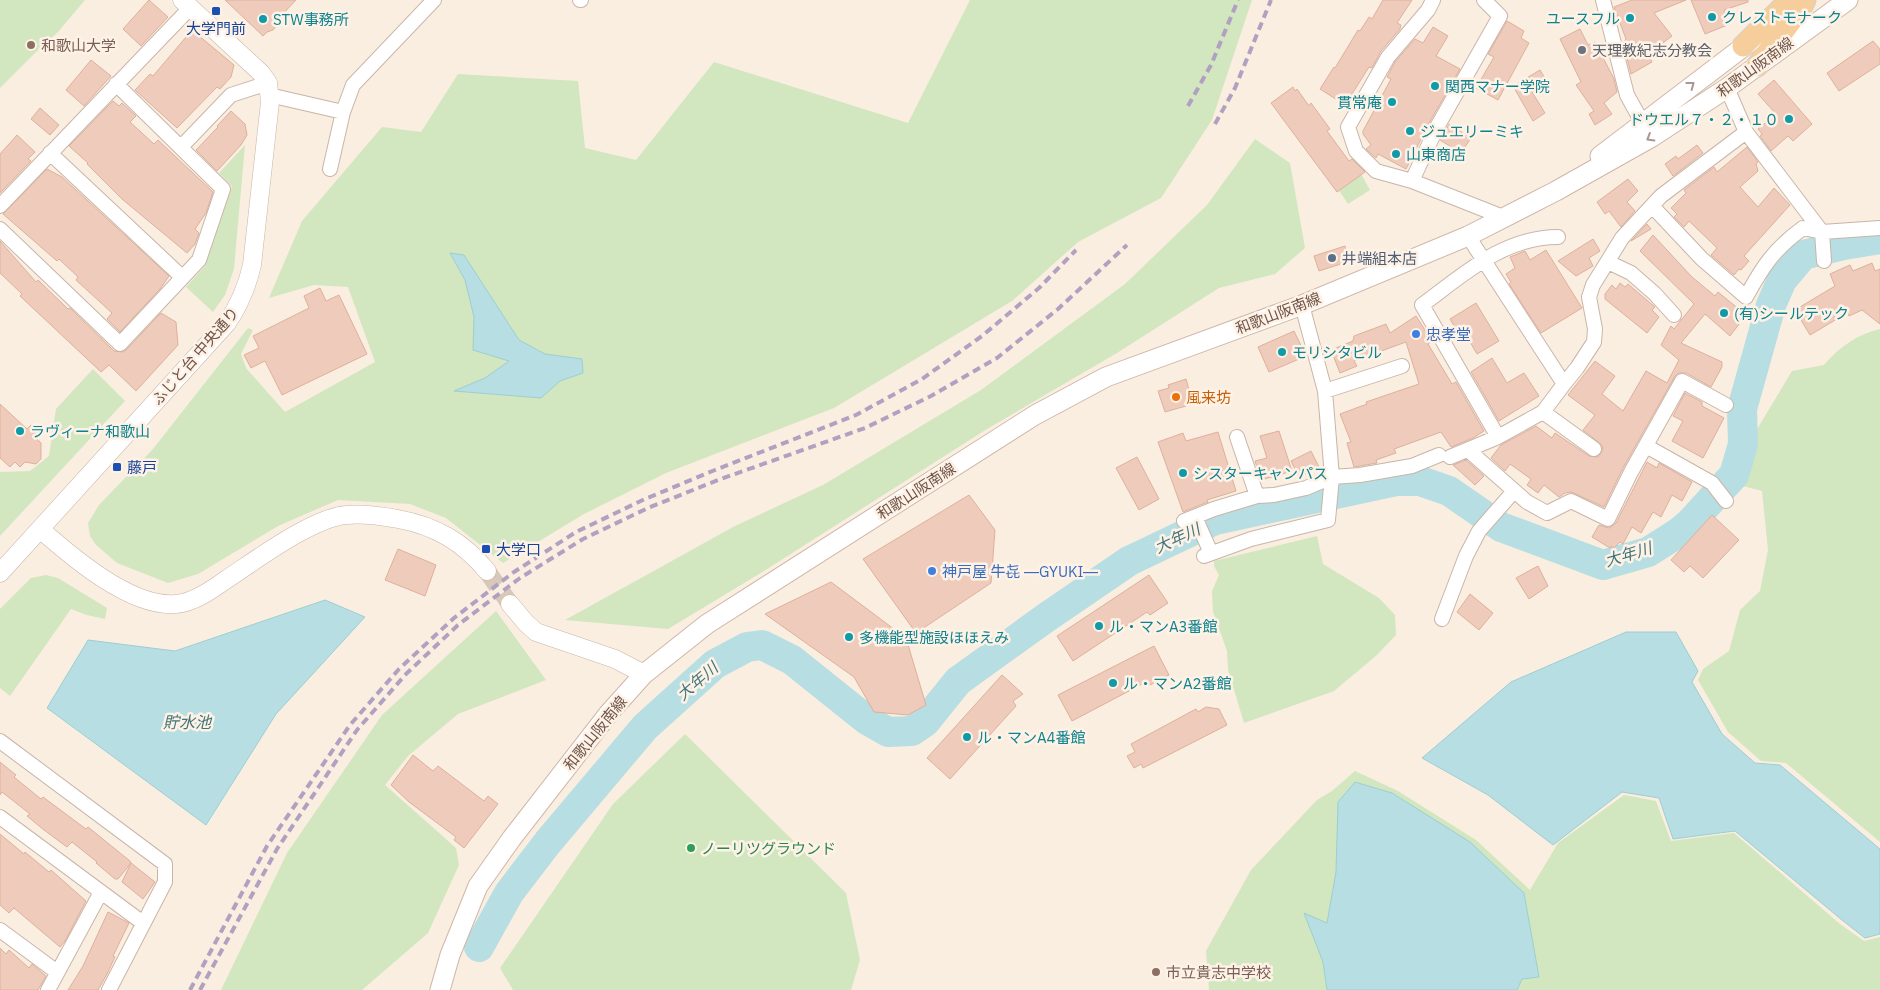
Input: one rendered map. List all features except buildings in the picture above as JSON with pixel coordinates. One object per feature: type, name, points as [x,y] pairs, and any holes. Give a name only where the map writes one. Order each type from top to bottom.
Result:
[{"type":"main road","name":"和歌山阪南線","points":[[440,990],[450,956],[478,886],[524,822],[609,713],[644,674],[707,624],[1035,415],[1106,377],[1302,305],[1468,236],[1556,191],[1652,137],[1728,88],[1848,0]]},
{"type":"main road","points":[[1757,66],[1802,2]]},
{"type":"main road","points":[[1743,46],[1802,2]]},
{"type":"main road","name":"和歌山阪南線","points":[[1556,191],[1642,122],[1743,46]]},
{"type":"street","points":[[330,169],[343,112],[353,85],[434,0]]},
{"type":"street","points":[[1433,0],[1428,10],[1388,57],[1348,127],[1356,150],[1376,171],[1412,181],[1503,217]]},
{"type":"street","points":[[1412,181],[1437,127],[1500,16],[1484,0]]},
{"type":"street","points":[[1603,0],[1626,95],[1642,122]]},
{"type":"street","points":[[0,206],[116,84],[186,4],[261,73],[269,89]]},
{"type":"street","points":[[0,229],[120,344],[199,260],[223,190],[116,84]]},
{"type":"street","points":[[1728,88],[1746,132],[1822,232],[1824,261]]},
{"type":"street","points":[[181,148],[230,95],[269,89],[343,112]]},
{"type":"street","name":"ふじと台 中央通り","points":[[0,573],[217,335],[240,303],[248,284],[252,265],[270,102],[269,89]]},
{"type":"street","points":[[1302,305],[1326,391],[1332,480],[1328,520],[1251,539],[1207,554],[1190,519],[1214,509],[1257,496],[1274,495],[1332,480],[1412,466],[1468,450],[1498,437],[1543,412],[1577,368],[1594,342],[1595,330],[1589,297],[1592,285],[1622,238],[1661,196],[1746,132]]},
{"type":"street","points":[[50,153],[182,277]]},
{"type":"street","points":[[1652,206],[1702,259],[1746,297],[1764,264],[1785,241],[1803,228],[1822,232],[1880,228]]},
{"type":"street","points":[[1468,236],[1564,384]]},
{"type":"street","points":[[1498,437],[1422,305],[1484,259],[1516,244],[1558,237]]},
{"type":"street","points":[[1608,262],[1631,273],[1655,294],[1674,315]]},
{"type":"street","points":[[1326,391],[1402,366]]},
{"type":"street","points":[[1468,450],[1527,502],[1547,513],[1571,501],[1608,518],[1682,381],[1726,405]]},
{"type":"street","points":[[1543,412],[1594,449]]},
{"type":"street","points":[[1237,436],[1257,496]]},
{"type":"street","points":[[1646,446],[1712,483],[1726,501]]},
{"type":"street","points":[[1442,619],[1466,556],[1479,531],[1514,491]]},
{"type":"street","points":[[40,529],[67,553],[88,568],[133,595],[153,602],[177,604],[197,597],[270,550],[318,523],[345,514],[367,515],[420,523],[455,540],[477,559],[487,572]]},
{"type":"street","points":[[510,604],[536,632],[615,659],[644,674]]},
{"type":"street","points":[[0,741],[165,864],[165,882],[109,990]]},
{"type":"street","points":[[0,817],[143,923]]},
{"type":"street","points":[[48,990],[101,892]]},
{"type":"street","points":[[0,930],[57,972]]},
{"type":"green space","name":"和歌山大学","points":[[0,0],[85,0],[58,32],[0,88]]},
{"type":"green space","points":[[970,0],[1252,0],[1212,120],[1161,198],[1078,242],[1012,301],[834,408],[666,473],[584,514],[503,563],[446,518],[410,504],[338,500],[278,526],[198,574],[168,583],[117,563],[96,545],[90,536],[88,523],[99,505],[153,449],[248,328],[253,330],[241,354],[246,368],[285,412],[375,362],[348,287],[314,285],[269,298],[302,221],[382,127],[421,132],[458,74],[578,81],[585,148],[636,160],[714,62],[908,123]]},
{"type":"green space","points":[[1255,139],[1290,163],[1305,248],[1275,274],[1219,288],[1117,353],[987,429],[764,571],[668,629],[565,620],[735,526],[823,485],[981,390],[1125,284],[1207,205]]},
{"type":"green space","points":[[245,145],[234,269],[225,295],[213,312],[186,287],[205,266],[232,186],[219,173]]},
{"type":"green space","points":[[1360,172],[1370,190],[1348,204],[1338,189]]},
{"type":"green space","points":[[1880,329],[1880,842],[1786,763],[1761,761],[1728,732],[1698,680],[1703,669],[1729,651],[1740,610],[1760,591],[1768,550],[1762,491],[1743,486],[1756,431],[1792,371],[1824,365],[1849,342],[1864,334]]},
{"type":"green space","points":[[93,369],[125,401],[0,536],[0,472],[30,471],[49,456],[56,409]]},
{"type":"green space","points":[[1317,536],[1323,564],[1379,598],[1395,615],[1396,635],[1377,655],[1334,691],[1244,723],[1228,670],[1227,651],[1213,612],[1212,591],[1219,575],[1214,566],[1214,561]]},
{"type":"green space","points":[[46,575],[58,578],[107,608],[105,619],[71,609],[10,696],[0,688],[0,609],[31,578]]},
{"type":"green space","points":[[496,611],[546,680],[458,714],[408,756],[385,785],[456,848],[459,865],[428,933],[362,990],[221,990],[287,853],[382,715]]},
{"type":"green space","name":"ノーリツグラウンド","points":[[685,734],[846,893],[860,960],[851,990],[513,990],[500,968],[613,804]]},
{"type":"green space","points":[[1355,771],[1398,791],[1476,840],[1530,890],[1558,843],[1624,795],[1656,801],[1671,841],[1734,833],[1840,924],[1864,941],[1880,937],[1880,990],[1209,990],[1206,951],[1251,870],[1317,800],[1332,791]]},
{"type":"water","points":[[450,253],[464,255],[519,340],[545,354],[582,359],[583,373],[560,381],[541,398],[454,391],[485,378],[509,361],[473,350],[474,317],[465,280]]},
{"type":"water","name":"貯水池","points":[[325,600],[365,617],[276,714],[206,825],[47,708],[88,640],[175,651]]},
{"type":"water","points":[[1626,632],[1676,632],[1698,671],[1692,682],[1722,734],[1755,763],[1780,765],[1880,849],[1880,934],[1865,938],[1735,831],[1673,839],[1659,798],[1622,792],[1553,845],[1488,795],[1422,758],[1511,682]]},
{"type":"water","points":[[1355,782],[1392,793],[1470,842],[1524,893],[1539,977],[1522,979],[1517,990],[1327,990],[1323,962],[1304,913],[1327,923],[1336,872],[1338,802]]},
{"type":"waterway","name":"大年川","points":[[479,947],[509,893],[548,842],[645,727],[715,664],[747,647],[762,645],[792,660],[867,720],[888,732],[912,731],[925,722],[958,681],[1047,617],[1129,561],[1215,520],[1396,481],[1420,481],[1449,491],[1501,527],[1603,565],[1648,552],[1690,523],[1734,475],[1743,444],[1742,409],[1771,305],[1782,280],[1803,255],[1880,239]]},
{"type":"tunnel","points":[[487,571],[510,604]]},
{"type":"railway","points":[[1188,106],[1211,65],[1238,0]]},
{"type":"railway","points":[[1215,124],[1235,88],[1271,0]]},
{"type":"railway","points":[[200,990],[277,849],[357,730],[406,674],[458,625],[520,578],[583,539],[648,508],[718,480],[865,428],[931,396],[997,358],[1058,309],[1127,245]]},
{"type":"railway","points":[[190,990],[267,846],[350,725],[399,669],[454,618],[514,572],[576,532],[645,499],[856,415],[922,379],[982,336],[1039,288],[1076,250]]},
{"type":"place","name":"大学門前","points":[[216,11]]},
{"type":"place","name":"クレストモナーク","points":[[1712,17]]},
{"type":"place","name":"ユースフル","points":[[1630,18]]},
{"type":"place","name":"STW事務所","points":[[263,19]]},
{"type":"place","name":"和歌山大学","points":[[31,45]]},
{"type":"place","name":"天理教紀志分教会","points":[[1582,50]]},
{"type":"place","name":"関西マナー学院","points":[[1435,86]]},
{"type":"place","name":"貫常庵","points":[[1392,102]]},
{"type":"place","name":"ドウエル７・２・１０","points":[[1789,119]]},
{"type":"place","name":"ジュエリーミキ","points":[[1410,131]]},
{"type":"place","name":"山東商店","points":[[1396,154]]},
{"type":"place","name":"井端組本店","points":[[1332,258]]},
{"type":"place","name":"(有)シールテック","points":[[1724,313]]},
{"type":"place","name":"忠孝堂","points":[[1416,334]]},
{"type":"place","name":"モリシタビル","points":[[1282,352]]},
{"type":"place","name":"風来坊","points":[[1176,397]]},
{"type":"place","name":"ラヴィーナ和歌山","points":[[20,431]]},
{"type":"place","name":"藤戸","points":[[117,467]]},
{"type":"place","name":"シスターキャンパス","points":[[1183,473]]},
{"type":"place","name":"大学口","points":[[486,549]]},
{"type":"place","name":"神戸屋 牛㐂 ―GYUKI―","points":[[932,571]]},
{"type":"place","name":"ル・マンA3番館","points":[[1099,626]]},
{"type":"place","name":"多機能型施設ほほえみ","points":[[849,637]]},
{"type":"place","name":"ル・マンA2番館","points":[[1113,683]]},
{"type":"place","name":"ル・マンA4番館","points":[[967,737]]},
{"type":"place","name":"ノーリツグラウンド","points":[[691,848]]},
{"type":"place","name":"市立貴志中学校","points":[[1156,972]]}]
